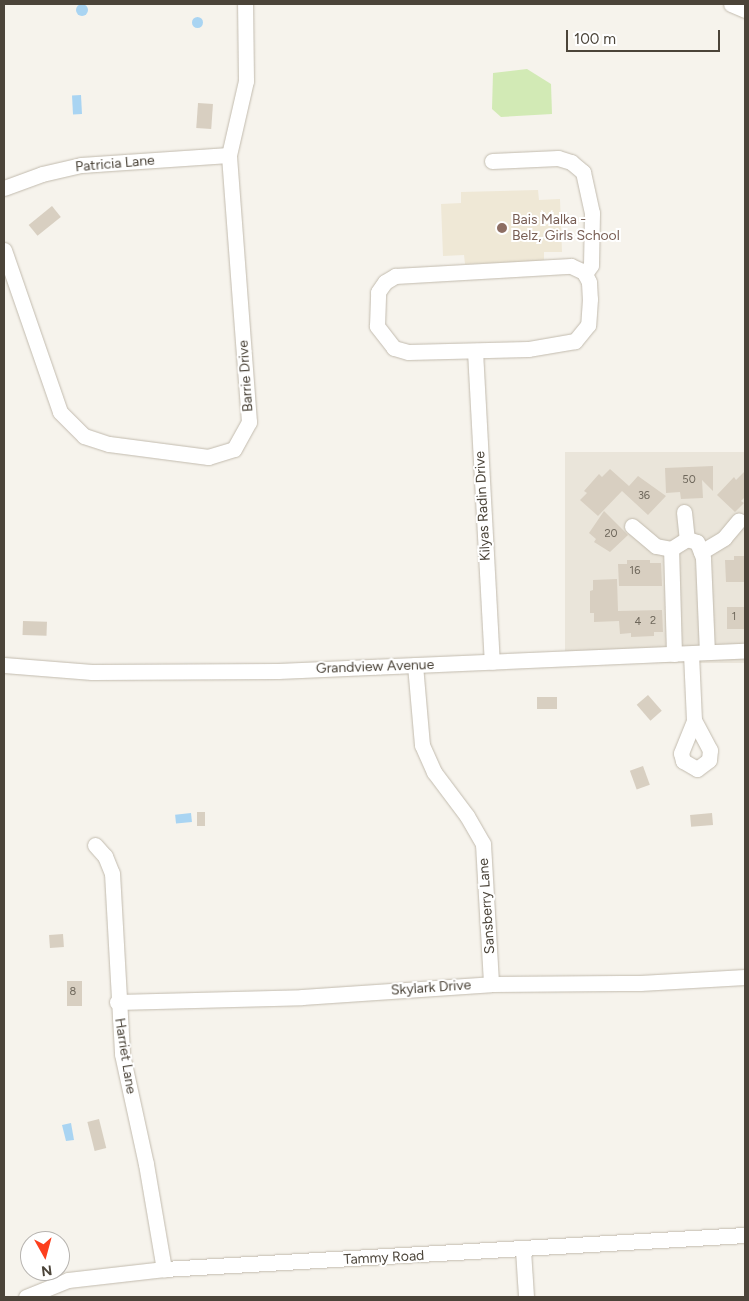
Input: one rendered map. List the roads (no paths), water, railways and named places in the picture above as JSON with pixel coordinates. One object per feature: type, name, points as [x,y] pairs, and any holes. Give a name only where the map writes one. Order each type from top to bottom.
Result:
[{"type":"street","name":"Barrie Drive","points":[[4,250],[60,412],[84,436],[109,444],[208,457],[234,449],[249,422],[229,155],[246,81],[244,4]]},
{"type":"street","points":[[731,4],[745,10]]},
{"type":"street","name":"Patricia Lane","points":[[4,188],[42,174],[81,165],[229,155]]},
{"type":"street","points":[[492,161],[558,158],[571,162],[583,172],[592,213],[591,265],[585,274],[590,299],[588,325],[574,341],[547,348],[408,352],[394,348],[377,326],[378,292],[385,282],[409,273],[571,266],[585,274]]},
{"type":"street","name":"Kilyas Radin Drive","points":[[475,351],[492,662]]},
{"type":"street","points":[[684,512],[687,539]]},
{"type":"street","points":[[701,552],[724,538],[739,520]]},
{"type":"street","points":[[632,526],[656,546],[671,549],[687,539],[697,542],[701,552],[707,652]]},
{"type":"street","points":[[671,549],[674,654]]},
{"type":"street","name":"Grandview Avenue","points":[[4,665],[150,673],[415,665],[745,651]]},
{"type":"street","points":[[691,654],[694,720]]},
{"type":"street","name":"Sansberry Lane","points":[[415,665],[422,745],[434,772],[467,816],[483,844],[487,872],[491,984]]},
{"type":"street","name":"Harriet Lane","points":[[95,845],[105,856],[112,874],[117,1002],[122,1054],[146,1164],[164,1269]]},
{"type":"street","name":"Skylark Drive","points":[[117,1002],[302,997],[491,984],[640,982],[745,977]]},
{"type":"street","name":"Tammy Road","points":[[26,1297],[68,1280],[164,1269],[523,1250],[745,1235]]},
{"type":"street","points":[[523,1250],[526,1297]]},
{"type":"water","points":[[84,4],[87,5],[87,15],[80,16],[77,15],[76,8],[77,5]]},
{"type":"water","points":[[197,16],[203,22],[197,28],[191,22]]},
{"type":"water","points":[[72,95],[81,95],[82,114],[73,114]]},
{"type":"water","points":[[191,813],[192,822],[176,824],[175,815]]},
{"type":"water","points":[[71,1123],[74,1140],[66,1141],[62,1125]]},
{"type":"place","name":"Bais Malka - Belz, Girls School","points":[[502,228]]}]
